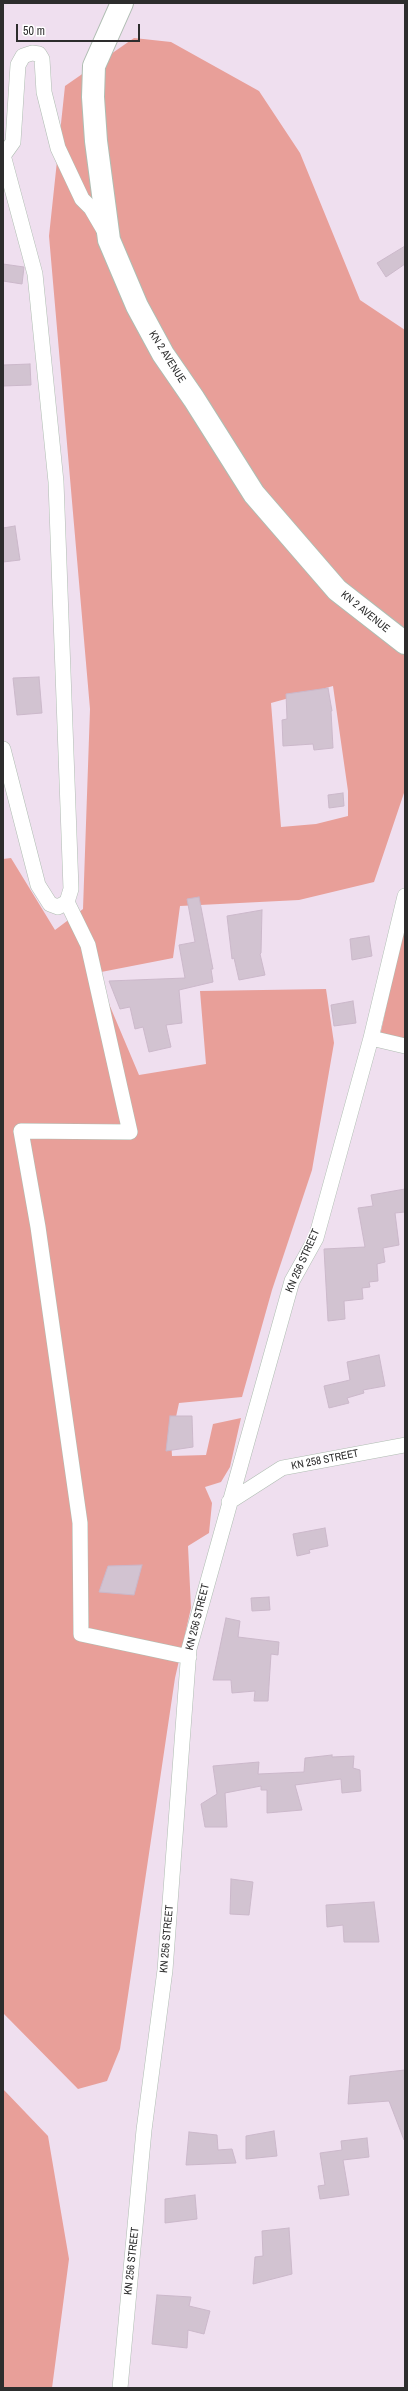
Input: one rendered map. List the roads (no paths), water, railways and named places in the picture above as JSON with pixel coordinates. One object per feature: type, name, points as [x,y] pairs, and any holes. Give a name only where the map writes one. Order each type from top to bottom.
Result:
[{"type":"main road","name":"KN 2 AVENUE","points":[[122,3],[94,66],[93,97],[96,141],[109,240],[137,306],[163,354],[254,494],[337,590],[405,644]]},
{"type":"street","points":[[109,240],[91,208],[82,199],[58,148],[44,92],[42,59],[39,54],[32,53],[23,56],[18,65],[13,142],[3,156],[35,274],[56,482],[71,889],[67,902],[88,945],[130,1132],[21,1131],[38,1226],[80,1523],[81,1634],[189,1657]]},
{"type":"street","points":[[3,749],[38,885],[50,904],[58,907],[67,902]]},
{"type":"street","name":"KN 256 STREET","points":[[120,2388],[144,2130],[165,1970],[189,1649],[292,1281],[316,1238],[371,1038],[405,896]]},
{"type":"street","points":[[371,1038],[405,1046]]},
{"type":"street","name":"KN 258 STREET","points":[[229,1502],[282,1468],[405,1445]]}]
